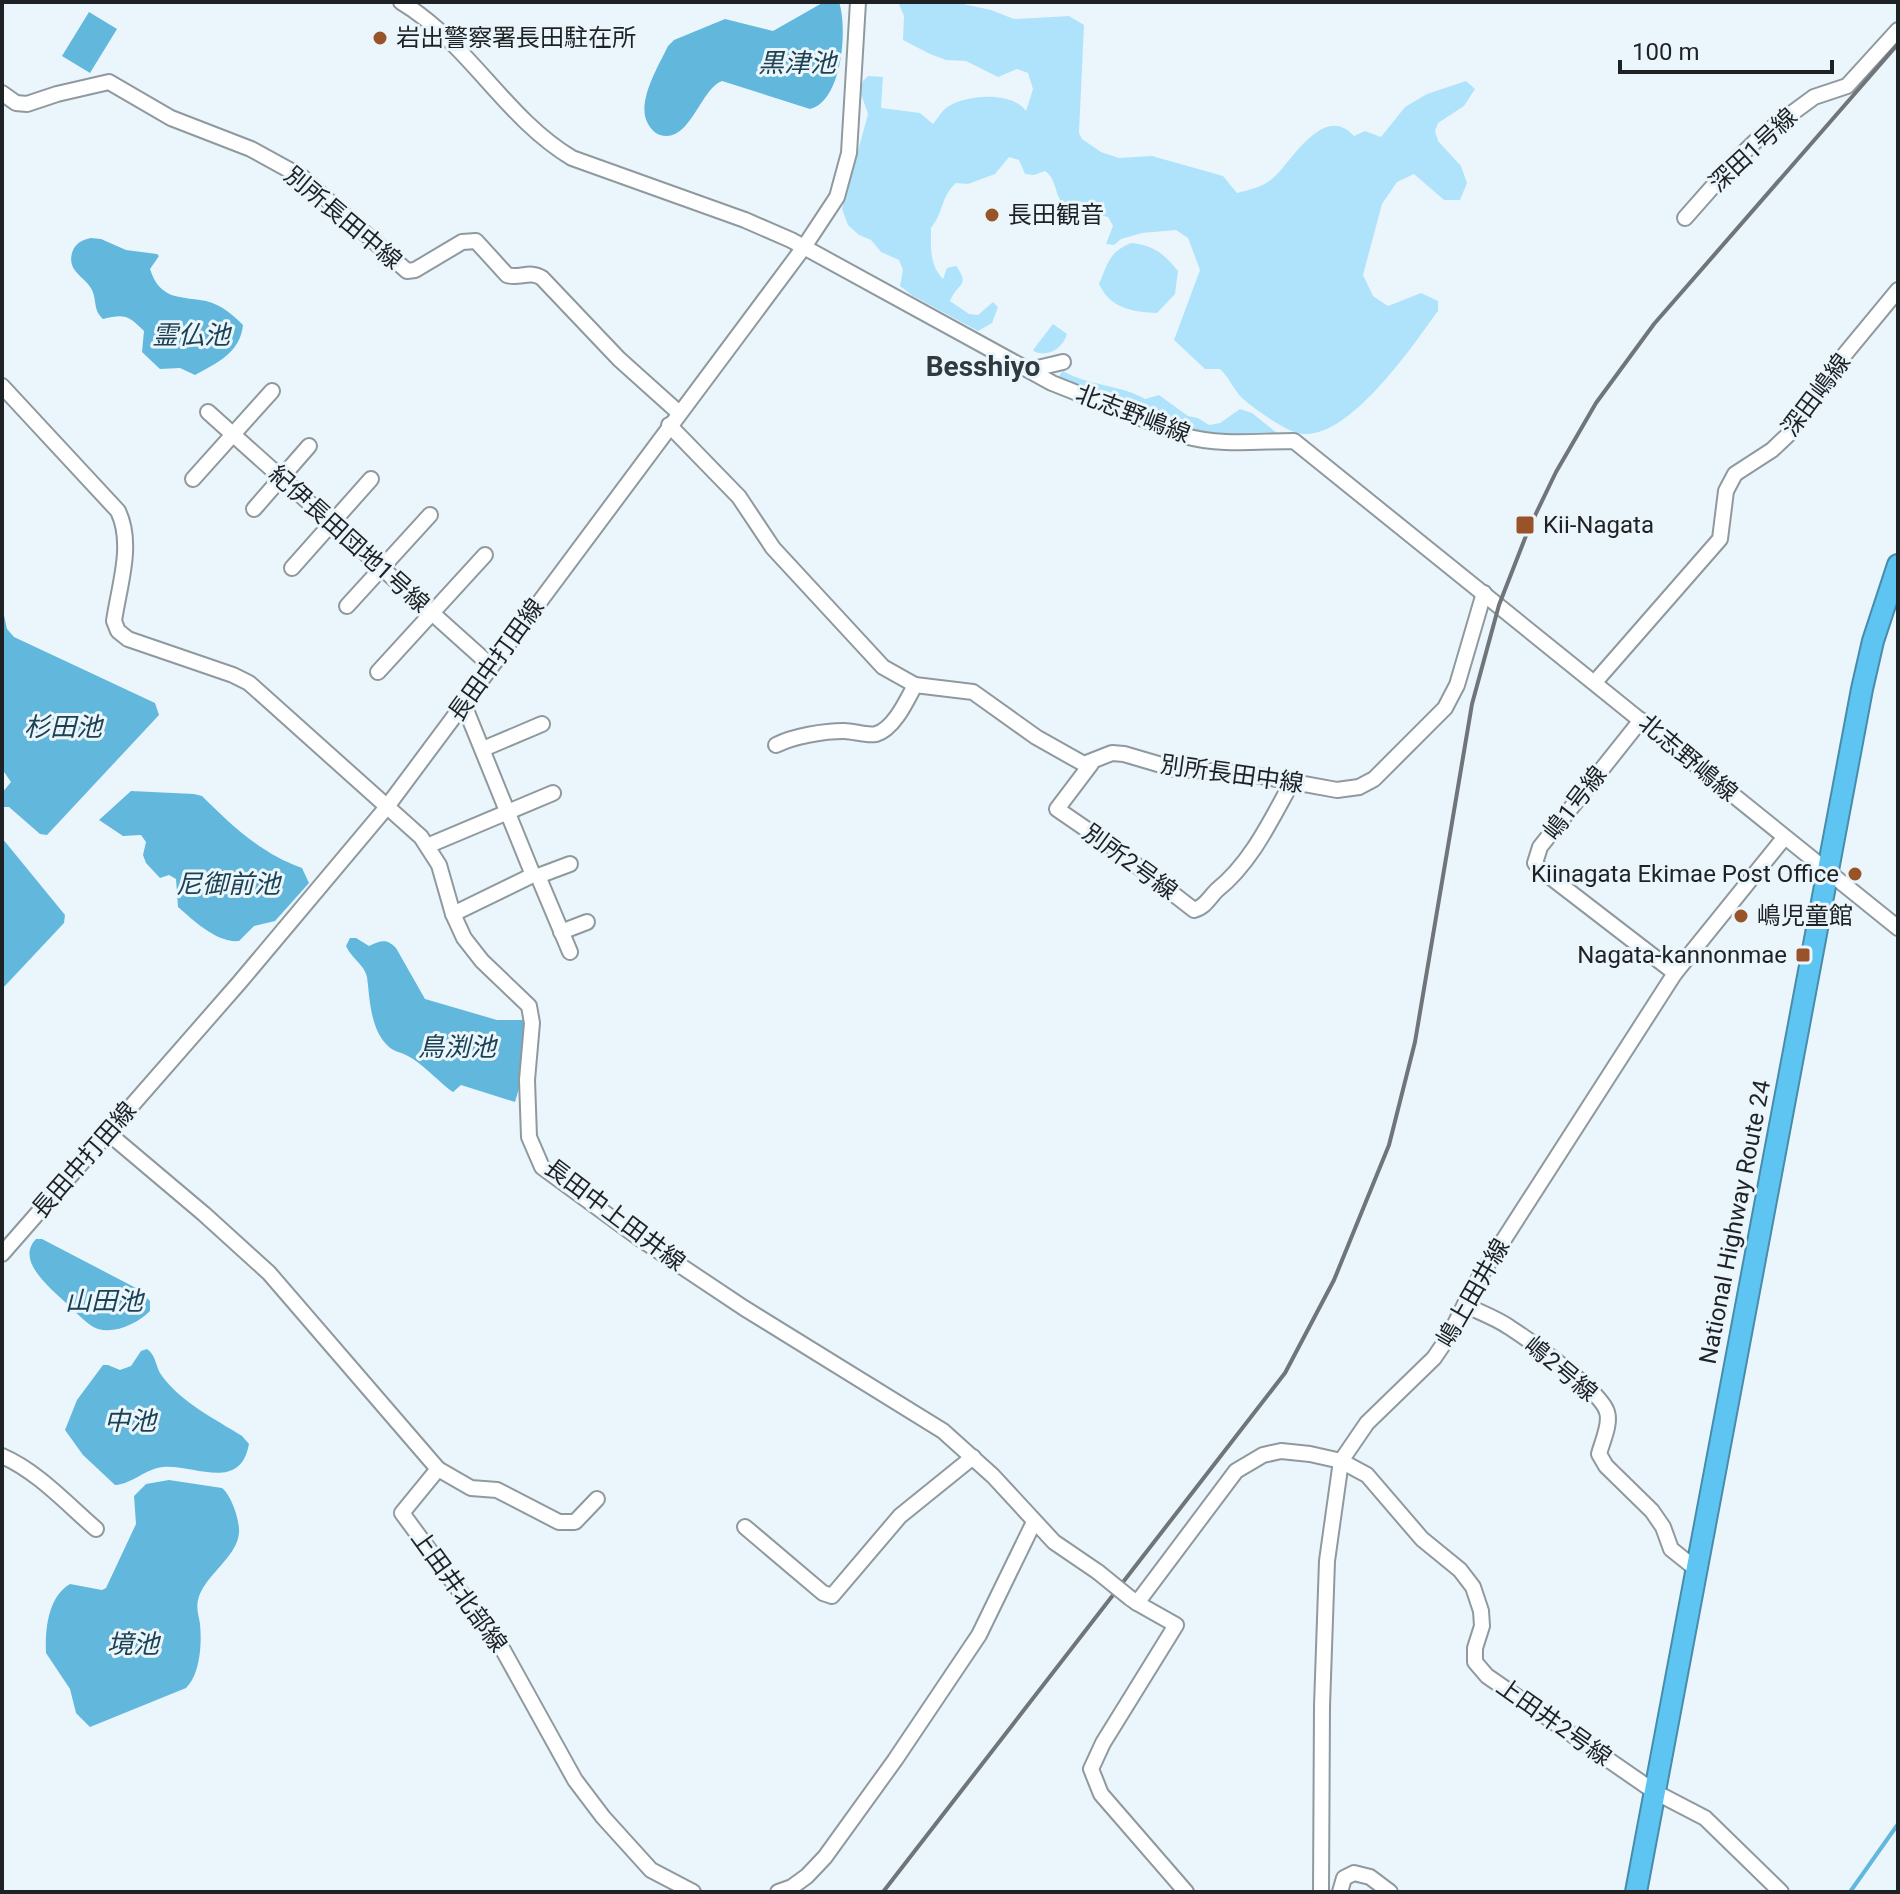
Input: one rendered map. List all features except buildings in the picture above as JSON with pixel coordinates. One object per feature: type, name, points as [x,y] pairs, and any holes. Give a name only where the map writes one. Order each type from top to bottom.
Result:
[{"type":"highway","name":"National Highway Route 24","points":[[1636,1892],[1826,872],[1865,677],[1889,586],[1898,565]]},
{"type":"street","name":"北志野嶋線","points":[[401,2],[417,12],[463,53],[531,127],[562,152],[607,172],[745,220],[804,247],[1052,383],[1185,436],[1241,442],[1294,441],[1898,928]]},
{"type":"street","name":"長田中打田線","points":[[2,1254],[239,983],[386,808],[804,247],[837,197],[849,153],[858,2]]},
{"type":"street","name":"深田1号線","points":[[1685,218],[1761,136],[1814,97],[1847,86],[1898,30]]},
{"type":"street","name":"別所長田中線","points":[[2,93],[16,103],[27,104],[109,82],[171,118],[251,149],[302,177],[407,271],[415,270],[462,242],[476,241],[507,275],[512,277],[529,273],[542,278],[674,419],[739,497],[773,548],[883,667],[915,685],[973,692],[1076,762],[1091,764],[1112,753],[1124,754],[1175,769],[1244,773],[1337,790],[1359,787],[1374,779],[1445,708],[1457,685],[1484,593]]},
{"type":"street","name":"深田嶋線","points":[[1595,682],[1720,539],[1726,491],[1735,474],[1772,450],[1789,434],[1836,365],[1898,290]]},
{"type":"street","points":[[1029,370],[1063,362]]},
{"type":"street","name":"長田中上田井線","points":[[2,386],[118,511],[125,526],[126,543],[114,621],[118,631],[128,639],[249,683],[421,837],[439,865],[453,914],[464,938],[482,961],[529,1006],[532,1023],[527,1080],[529,1137],[542,1167],[652,1247],[744,1308],[943,1431],[1018,1501],[1054,1542],[1133,1601],[1176,1625],[1103,1743],[1091,1769],[1101,1794],[1186,1892]]},
{"type":"street","points":[[193,479],[272,391]]},
{"type":"street","name":"紀伊長田団地1号線","points":[[208,412],[490,665]]},
{"type":"street","points":[[254,509],[309,446]]},
{"type":"street","points":[[292,568],[371,479]]},
{"type":"street","points":[[347,606],[430,515]]},
{"type":"street","points":[[378,672],[485,555]]},
{"type":"street","points":[[776,745],[785,740],[843,731],[875,734],[894,718],[915,685]]},
{"type":"street","points":[[464,705],[570,952]]},
{"type":"street","name":"嶋1号線","points":[[1641,720],[1540,847],[1535,863],[1675,973]]},
{"type":"street","points":[[483,749],[542,724]]},
{"type":"street","name":"別所2号線","points":[[1091,764],[1057,806],[1059,812],[1118,851],[1194,910],[1203,906],[1257,844],[1292,782]]},
{"type":"street","points":[[427,846],[553,793]]},
{"type":"street","name":"嶋上田井線","points":[[1321,1892],[1327,1561],[1341,1461],[1367,1423],[1434,1358],[1549,1167],[1675,973],[1784,838]]},
{"type":"street","points":[[453,914],[536,875],[570,864]]},
{"type":"street","points":[[561,932],[587,922]]},
{"type":"street","points":[[108,1133],[269,1273],[438,1469],[471,1488],[497,1490],[559,1522],[575,1522],[597,1499]]},
{"type":"street","name":"嶋2号線","points":[[1465,1305],[1508,1326],[1578,1379],[1599,1400],[1607,1410],[1608,1420],[1599,1454],[1606,1466],[1652,1511],[1663,1527],[1671,1549],[1696,1569]]},
{"type":"street","points":[[1133,1601],[1236,1471],[1263,1455],[1281,1451],[1341,1461]]},
{"type":"street","points":[[2,1456],[14,1462],[96,1529]]},
{"type":"street","points":[[745,1527],[823,1593],[832,1596],[900,1516],[973,1457]]},
{"type":"street","name":"上田井2号線","points":[[1341,1461],[1367,1475],[1422,1539],[1460,1570],[1473,1587],[1482,1626],[1475,1648],[1475,1662],[1487,1676],[1655,1792]]},
{"type":"street","name":"上田井北部線","points":[[438,1469],[402,1513],[503,1650],[575,1780],[603,1817],[651,1870],[693,1892]]},
{"type":"street","points":[[778,1892],[807,1876],[825,1857],[895,1760],[979,1635],[1034,1522]]},
{"type":"street","points":[[1655,1792],[1705,1818],[1781,1892]]},
{"type":"street","points":[[1340,1892],[1344,1878],[1354,1873],[1370,1877],[1390,1892]]},
{"type":"shaded area","points":[[898,2],[954,2],[1014,19],[1069,16],[1084,25],[1079,133],[1082,139],[1101,152],[1119,158],[1152,156],[1223,176],[1237,193],[1272,179],[1320,130],[1331,126],[1342,127],[1354,136],[1365,131],[1381,137],[1405,107],[1427,94],[1466,81],[1475,89],[1464,106],[1438,123],[1435,131],[1438,141],[1461,166],[1467,183],[1460,200],[1444,200],[1414,174],[1397,182],[1382,204],[1363,275],[1373,296],[1388,306],[1421,293],[1438,301],[1438,311],[1394,369],[1355,411],[1334,425],[1313,433],[1294,432],[1254,407],[1239,394],[1220,369],[1205,369],[1174,340],[1200,270],[1188,238],[1176,230],[1142,233],[1121,239],[1114,245],[1106,244],[1113,226],[1108,217],[1088,212],[1079,205],[1064,205],[1049,174],[1045,171],[1025,174],[1019,160],[1009,157],[995,174],[968,184],[956,183],[947,194],[931,228],[932,255],[938,273],[943,279],[947,268],[956,266],[962,277],[963,281],[950,301],[969,314],[978,315],[993,302],[998,307],[992,323],[978,331],[913,296],[900,286],[903,270],[899,260],[881,252],[871,240],[859,235],[848,225],[842,209],[868,114],[860,91],[863,81],[868,76],[883,77],[881,108],[920,113],[933,124],[954,103],[976,98],[1010,100],[1026,111],[1033,89],[1028,73],[1017,69],[998,77],[966,61],[946,60],[903,40],[904,16]]},
{"type":"shaded area","points":[[1131,243],[1158,251],[1178,271],[1175,294],[1157,313],[1123,307],[1109,299],[1099,284],[1114,254]]},
{"type":"shaded area","points":[[1053,324],[1067,334],[1062,343],[1050,352],[1035,352],[1033,350]]},
{"type":"shaded area","points":[[1063,371],[1145,399],[1159,395],[1188,416],[1209,425],[1220,423],[1240,409],[1252,413],[1277,433],[1239,438],[1189,432],[1063,381],[1059,376]]},
{"type":"water","name":"黒津池","points":[[824,2],[839,2],[843,29],[836,79],[821,103],[810,109],[722,81],[707,94],[679,131],[670,136],[660,135],[650,127],[644,107],[648,89],[668,46],[674,40],[725,19],[773,31]]},
{"type":"water","points":[[89,12],[117,29],[90,73],[62,56]]},
{"type":"water","name":"霊仏池","points":[[91,238],[126,250],[157,254],[159,256],[150,269],[159,287],[172,295],[217,305],[243,325],[232,350],[195,375],[180,368],[160,369],[142,352],[144,331],[125,317],[103,319],[96,309],[92,290],[74,269],[71,259],[73,250],[79,242]]},
{"type":"water","name":"杉田池","points":[[2,606],[7,629],[14,637],[155,703],[159,715],[47,835],[40,834],[9,807],[2,807],[2,793],[11,782],[2,769]]},
{"type":"water","name":"尼御前池","points":[[131,791],[202,796],[261,847],[302,868],[309,883],[275,921],[254,926],[239,941],[214,935],[178,907],[176,879],[169,875],[160,878],[146,863],[143,855],[146,842],[141,835],[123,836],[99,820]]},
{"type":"water","points":[[2,838],[65,915],[64,923],[2,989]]},
{"type":"water","name":"鳥渕池","points":[[350,938],[369,946],[383,941],[396,948],[425,999],[497,1020],[524,1020],[520,1085],[515,1102],[461,1085],[453,1092],[418,1062],[389,1047],[374,1023],[365,972],[346,946]]},
{"type":"water","name":"山田池","points":[[36,1239],[42,1239],[136,1288],[150,1301],[150,1311],[119,1329],[105,1330],[90,1325],[38,1275],[30,1256],[30,1248]]},
{"type":"water","name":"中池","points":[[147,1349],[162,1376],[179,1394],[242,1436],[249,1444],[244,1459],[236,1468],[214,1473],[163,1467],[115,1485],[83,1455],[65,1430],[77,1400],[103,1365],[120,1370],[131,1366],[141,1351]]},
{"type":"water","name":"境池","points":[[169,1480],[222,1488],[232,1502],[238,1521],[237,1542],[207,1582],[198,1600],[201,1641],[191,1682],[186,1688],[90,1727],[76,1713],[70,1689],[46,1653],[49,1614],[57,1597],[70,1584],[102,1590],[106,1588],[136,1524],[134,1496],[146,1484]]},
{"type":"waterway","points":[[1850,1892],[1898,1824]]},
{"type":"railway","points":[[883,1892],[1285,1373],[1334,1280],[1389,1145],[1415,1042],[1472,704],[1499,605],[1529,528],[1556,472],[1596,403],[1654,324],[1898,44]]},
{"type":"place","name":"岩出警察署長田駐在所","points":[[380,38]]},
{"type":"place","name":"長田観音","points":[[992,215]]},
{"type":"place","name":"Kii-Nagata","points":[[1525,525]]},
{"type":"place","name":"Kiinagata Ekimae Post Office","points":[[1855,874]]},
{"type":"place","name":"嶋児童館","points":[[1741,916]]},
{"type":"place","name":"Nagata-kannonmae","points":[[1803,955]]},
{"type":"district","name":"Besshiyo","points":[[983,366]]}]
